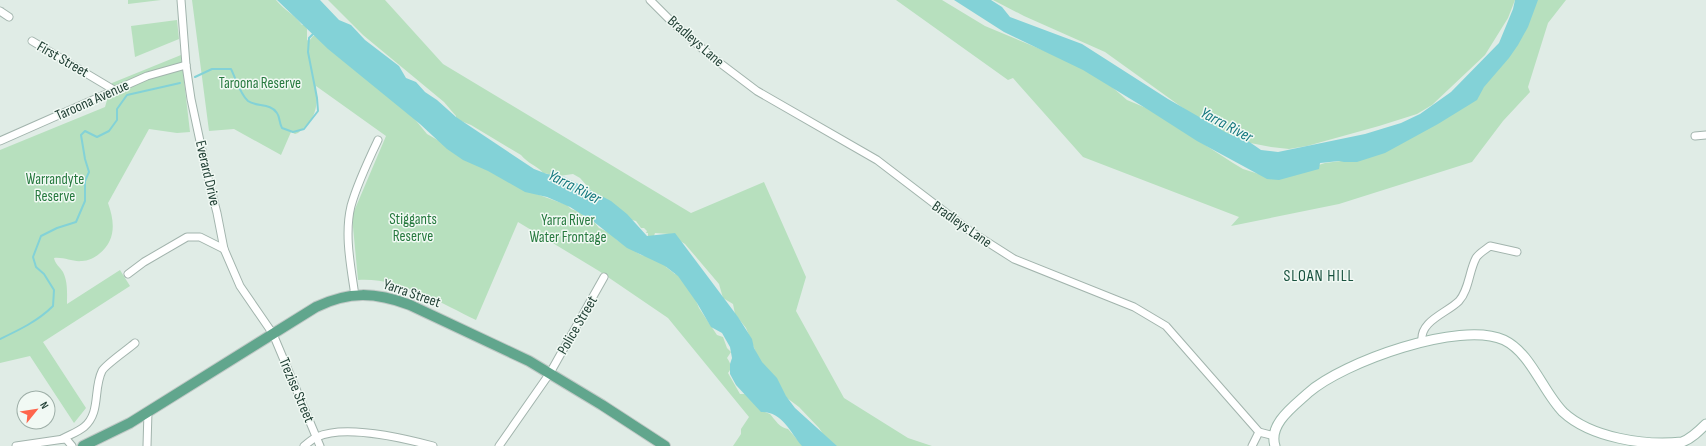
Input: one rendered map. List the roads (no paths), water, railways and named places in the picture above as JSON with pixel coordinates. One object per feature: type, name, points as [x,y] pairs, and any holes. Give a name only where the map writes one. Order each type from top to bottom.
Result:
[{"type":"main road","name":"Yarra Street","points":[[83,446],[130,423],[329,301],[355,296],[374,295],[394,299],[410,305],[488,341],[550,373],[665,446]]},
{"type":"main road","points":[[1275,446],[1275,430],[1287,413],[1312,390],[1350,368],[1422,342],[1463,334],[1485,335],[1504,340],[1516,349],[1525,359],[1563,411],[1581,425],[1599,435],[1625,444],[1663,446],[1683,441],[1699,432],[1706,424]]},
{"type":"street","name":"Everard Drive","points":[[182,0],[186,65],[207,174],[224,249],[240,286],[273,334]]},
{"type":"street","name":"Bradleys Lane","points":[[650,0],[680,30],[712,57],[757,91],[877,160],[970,231],[1014,259],[1134,307],[1166,326],[1259,432]]},
{"type":"street","points":[[0,11],[9,17]]},
{"type":"street","name":"First Street","points":[[32,41],[114,90]]},
{"type":"street","name":"Taroona Avenue","points":[[0,141],[147,76],[186,65]]},
{"type":"street","points":[[1695,136],[1706,135]]},
{"type":"street","points":[[355,296],[349,246],[351,206],[364,170],[378,140]]},
{"type":"street","points":[[128,274],[144,262],[187,237],[200,237],[210,240],[224,249]]},
{"type":"street","points":[[1422,342],[1422,333],[1424,328],[1460,300],[1471,276],[1476,258],[1482,252],[1490,246],[1517,252]]},
{"type":"street","name":"Police Street","points":[[499,446],[550,373],[604,277]]},
{"type":"street","name":"Trezise Street","points":[[273,334],[320,446]]},
{"type":"street","points":[[63,443],[87,424],[94,408],[102,372],[107,365],[135,343]]},
{"type":"street","points":[[148,411],[148,446]]},
{"type":"street","points":[[304,446],[316,437],[348,432],[402,438],[433,446]]},
{"type":"street","points":[[1252,446],[1259,432],[1274,436]]},
{"type":"street","points":[[16,446],[63,443],[67,440],[72,446]]},
{"type":"water","name":"Yarra River","points":[[277,0],[320,0],[339,20],[351,25],[365,40],[399,66],[406,78],[416,82],[425,92],[437,100],[456,117],[534,169],[547,174],[563,176],[611,201],[627,214],[647,236],[675,233],[738,317],[752,339],[754,348],[762,362],[777,378],[786,396],[795,408],[837,446],[802,446],[785,423],[775,415],[761,412],[736,385],[730,374],[730,364],[732,358],[730,347],[722,333],[711,327],[697,303],[678,276],[665,266],[627,248],[594,222],[570,207],[547,197],[525,192],[488,171],[463,160],[447,149],[420,124],[328,49]]},
{"type":"water","points":[[954,0],[991,0],[1002,7],[1010,17],[1082,44],[1168,99],[1227,133],[1248,141],[1261,150],[1278,152],[1365,134],[1401,123],[1420,114],[1451,92],[1499,43],[1513,9],[1515,0],[1538,0],[1528,27],[1518,45],[1484,87],[1477,100],[1438,124],[1385,153],[1357,162],[1339,161],[1320,163],[1319,169],[1279,180],[1267,179],[1197,141],[1083,70],[1004,32]]},
{"type":"waterway","points":[[195,77],[212,69],[231,69],[240,90],[248,101],[267,106],[274,110],[278,115],[282,128],[293,132],[304,129],[318,111],[308,52],[309,38],[314,33]]},
{"type":"waterway","points":[[0,339],[35,321],[53,306],[54,290],[44,274],[36,267],[33,257],[41,236],[57,228],[76,222],[85,201],[85,181],[89,172],[81,135],[85,131],[97,137],[109,131],[117,120],[117,109],[127,95],[180,83]]},
{"type":"district","name":"SLOAN HILL","points":[[1319,275]]},
{"type":"park label","name":"Taroona Reserve","points":[[260,83]]},
{"type":"park label","name":"Warrandyte Reserve","points":[[55,188]]},
{"type":"park label","name":"Stiggants Reserve","points":[[413,228]]},
{"type":"park label","name":"Yarra River Water Frontage","points":[[568,228]]}]
